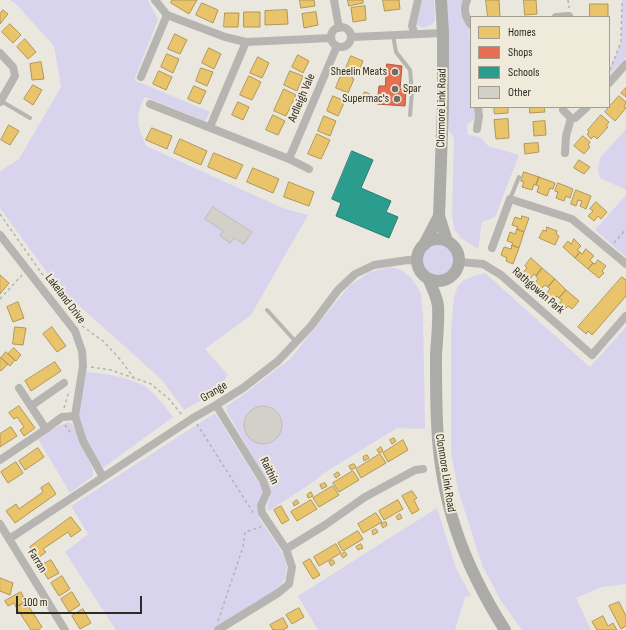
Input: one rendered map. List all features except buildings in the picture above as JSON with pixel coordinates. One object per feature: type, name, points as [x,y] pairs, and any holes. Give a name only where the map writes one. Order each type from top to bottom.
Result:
[{"type":"main road","name":"Clonmore Link Road","points":[[441,0],[443,33],[443,106],[439,216],[447,241]]},
{"type":"main road","name":"Clonmore Link Road","points":[[424,245],[439,216]]},
{"type":"main road","points":[[435,239],[447,241],[457,250],[460,262],[456,272],[441,282],[429,280],[420,272],[417,261],[420,249],[424,245],[435,239]]},
{"type":"main road","name":"Clonmore Link Road","points":[[438,304],[452,276]]},
{"type":"main road","name":"Clonmore Link Road","points":[[429,280],[438,304],[436,361],[437,423],[442,475],[445,489],[451,516],[467,561],[486,601],[505,630]]},
{"type":"street","points":[[155,0],[166,15],[225,38],[246,42],[331,38]]},
{"type":"street","points":[[334,0],[339,28]]},
{"type":"street","points":[[415,34],[412,26],[418,0]]},
{"type":"street","points":[[467,0],[465,15],[470,23]]},
{"type":"street","points":[[141,77],[166,15]]},
{"type":"street","points":[[339,28],[348,29],[352,37],[347,46],[337,46],[333,43],[331,38],[334,30],[339,28]]},
{"type":"street","points":[[352,37],[443,33]]},
{"type":"street","points":[[210,127],[246,42]]},
{"type":"street","name":"Ardleigh Vale","points":[[289,159],[337,46]]},
{"type":"street","points":[[0,53],[13,67],[15,76],[0,101]]},
{"type":"street","points":[[610,82],[626,64]]},
{"type":"street","points":[[150,104],[289,159],[308,169]]},
{"type":"street","points":[[477,129],[479,116],[478,108]]},
{"type":"street","points":[[563,108],[563,110],[571,118]]},
{"type":"street","points":[[571,118],[575,118],[586,108]]},
{"type":"street","points":[[565,153],[566,136],[571,118]]},
{"type":"street","points":[[492,248],[510,199],[572,219],[626,264]]},
{"type":"street","name":"Lakeland Drive","points":[[0,235],[75,331],[82,351],[83,366],[75,416],[83,440],[103,476]]},
{"type":"street","name":"Grange","points":[[9,539],[103,476],[193,418],[243,388],[278,362],[312,326],[338,290],[355,274],[374,265],[408,260],[417,261]]},
{"type":"street","name":"Rathgowan Park","points":[[460,262],[482,264],[501,275],[592,355],[626,316]]},
{"type":"street","points":[[31,406],[64,383]]},
{"type":"street","points":[[19,388],[46,430]]},
{"type":"street","name":"Raithín","points":[[216,405],[263,481],[267,492],[261,506],[262,513]]},
{"type":"street","points":[[0,460],[46,430],[62,417],[75,416]]},
{"type":"street","points":[[286,549],[325,526],[365,497],[415,470],[423,469]]},
{"type":"street","points":[[218,627],[278,593],[289,584],[292,567],[286,549],[262,513]]},
{"type":"street","name":"Farran","points":[[0,524],[66,630]]},
{"type":"lane","points":[[393,35],[396,52],[410,70],[412,92],[410,115]]},
{"type":"lane","points":[[0,101],[30,118]]},
{"type":"lane","points":[[510,199],[519,177]]},
{"type":"lane","points":[[267,310],[296,343]]},
{"type":"path","points":[[610,69],[621,42],[622,0]]},
{"type":"path","points":[[0,214],[51,286]]},
{"type":"path","points":[[609,249],[626,229]]},
{"type":"path","points":[[0,299],[27,268]]},
{"type":"path","points":[[77,323],[103,341],[119,358],[134,378]]},
{"type":"path","points":[[83,366],[111,370],[151,384],[169,399],[183,418],[190,413],[255,515],[262,513]]},
{"type":"path","points":[[218,627],[244,547],[245,532],[270,525]]},
{"type":"shaded area","points":[[10,0],[148,0],[158,20],[134,80],[210,112],[205,121],[145,97],[139,111],[138,122],[146,146],[285,209],[308,215],[251,315],[205,349],[228,375],[213,394],[184,410],[162,380],[56,285],[0,208],[0,171],[19,159],[61,87],[54,46],[16,4]]},
{"type":"shaded area","points":[[423,0],[434,0],[435,21],[431,25],[422,28],[416,24]]},
{"type":"shaded area","points":[[444,0],[464,0],[460,10],[469,29],[470,108],[474,108],[475,119],[467,124],[468,135],[480,137],[488,146],[519,155],[495,217],[482,222],[478,249],[461,238],[454,229],[452,215],[454,139],[447,127]]},
{"type":"shaded area","points":[[622,0],[626,0],[626,57],[610,74],[610,69],[621,42]]},
{"type":"shaded area","points":[[626,129],[626,190],[600,178],[598,169],[600,158]]},
{"type":"shaded area","points":[[626,195],[626,257],[595,230]]},
{"type":"shaded area","points":[[435,245],[441,245],[451,252],[454,261],[453,267],[447,274],[441,277],[435,277],[425,270],[422,264],[422,258],[429,248]]},
{"type":"shaded area","points":[[390,267],[402,270],[413,280],[421,293],[423,316],[425,429],[397,428],[324,473],[316,480],[269,511],[267,507],[271,493],[269,485],[227,412],[226,406],[239,398],[290,359],[349,286],[370,272]]},
{"type":"shaded area","points":[[485,273],[590,367],[626,327],[626,584],[602,587],[576,598],[591,630],[522,630],[501,601],[482,565],[458,490],[451,452],[451,331],[454,296],[458,286],[464,280]]},
{"type":"shaded area","points":[[82,372],[98,373],[128,379],[143,385],[159,400],[173,417],[103,468],[91,454],[77,423]]},
{"type":"shaded area","points":[[215,413],[263,490],[258,507],[259,516],[281,550],[286,565],[284,581],[278,589],[211,630],[116,630],[65,552],[88,534],[71,506]]},
{"type":"shaded area","points":[[69,422],[73,425],[93,470],[93,476],[70,493],[38,439],[56,427]]},
{"type":"shaded area","points":[[437,508],[456,568],[471,596],[465,597],[455,630],[318,630],[298,596]]},
{"type":"place","name":"Sheelin Meats","points":[[395,72]]},
{"type":"place","name":"Spar","points":[[395,89]]},
{"type":"place","name":"Supermac's","points":[[397,99]]}]
